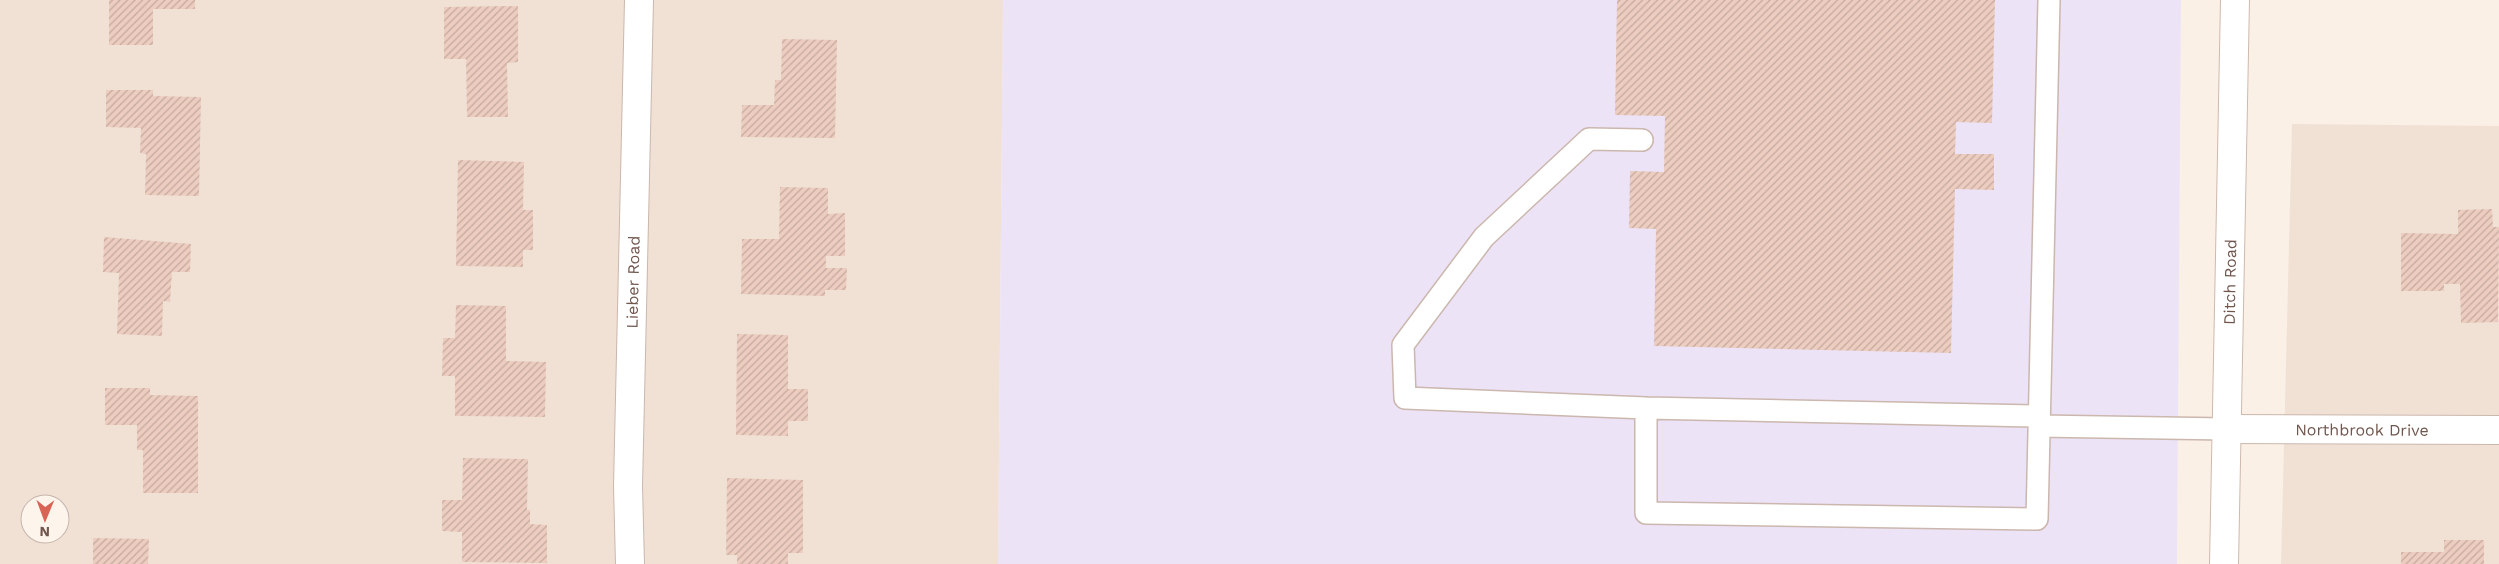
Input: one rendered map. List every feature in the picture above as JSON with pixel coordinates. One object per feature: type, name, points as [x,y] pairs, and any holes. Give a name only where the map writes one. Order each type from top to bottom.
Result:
[{"type":"street","name":"Lieber Road","points":[[630,564],[628,486],[639,0]]},
{"type":"street","name":"Ditch Road","points":[[2224,564],[2235,0]]},
{"type":"street","name":"Northbrook Drive","points":[[2226,429],[2499,430]]},
{"type":"lane","points":[[1646,408],[1646,513],[2036,519],[2049,0]]},
{"type":"lane","points":[[1642,140],[1589,139],[1484,237],[1403,345],[1405,398],[2226,429]]},
{"type":"shaded area","points":[[0,0],[1003,0],[998,564],[0,564]]},
{"type":"shaded area","points":[[1003,0],[2181,0],[2177,564],[998,564]]},
{"type":"shaded area","points":[[2292,124],[2499,126],[2499,564],[2281,564]]},
{"type":"building","points":[[109,0],[195,0],[195,9],[153,9],[153,45],[109,45]]},
{"type":"building","points":[[1617,0],[1995,0],[1992,123],[1956,122],[1955,154],[1994,154],[1994,190],[1955,189],[1951,353],[1654,346],[1656,229],[1629,228],[1630,171],[1664,172],[1665,116],[1615,115]]},
{"type":"building","points":[[518,6],[518,62],[507,63],[508,117],[467,117],[466,59],[444,59],[444,7]]},
{"type":"building","points":[[782,39],[837,40],[835,138],[741,137],[742,105],[774,105],[775,80],[781,80]]},
{"type":"building","points":[[106,90],[153,90],[153,96],[201,97],[199,196],[145,195],[146,154],[140,153],[141,128],[106,127]]},
{"type":"building","points":[[458,160],[524,162],[523,210],[533,210],[533,250],[523,250],[523,267],[456,266]]},
{"type":"building","points":[[780,187],[828,188],[828,214],[845,213],[845,256],[826,256],[826,268],[847,268],[846,290],[825,290],[825,296],[741,294],[742,239],[779,239]]},
{"type":"building","points":[[2492,209],[2493,227],[2499,227],[2498,322],[2461,323],[2460,284],[2444,284],[2444,291],[2401,291],[2401,233],[2458,234],[2458,210]]},
{"type":"building","points":[[104,237],[191,244],[190,272],[172,272],[170,302],[163,301],[162,336],[117,334],[119,273],[103,272]]},
{"type":"building","points":[[456,305],[506,306],[506,361],[546,362],[545,417],[455,416],[455,376],[442,376],[443,338],[455,338]]},
{"type":"building","points":[[737,334],[788,335],[788,389],[808,389],[808,421],[788,421],[788,436],[736,435]]},
{"type":"building","points":[[105,388],[150,388],[150,395],[198,396],[198,493],[143,493],[143,450],[137,450],[137,425],[105,425]]},
{"type":"building","points":[[463,458],[528,459],[527,510],[530,510],[530,524],[547,525],[547,563],[462,562],[462,532],[442,531],[442,500],[462,500]]},
{"type":"building","points":[[727,478],[803,480],[803,553],[788,553],[788,564],[737,564],[737,555],[726,555]]},
{"type":"building","points":[[93,538],[149,539],[148,564],[93,564]]},
{"type":"building","points":[[2444,540],[2484,540],[2484,564],[2401,564],[2401,552],[2444,552]]}]
